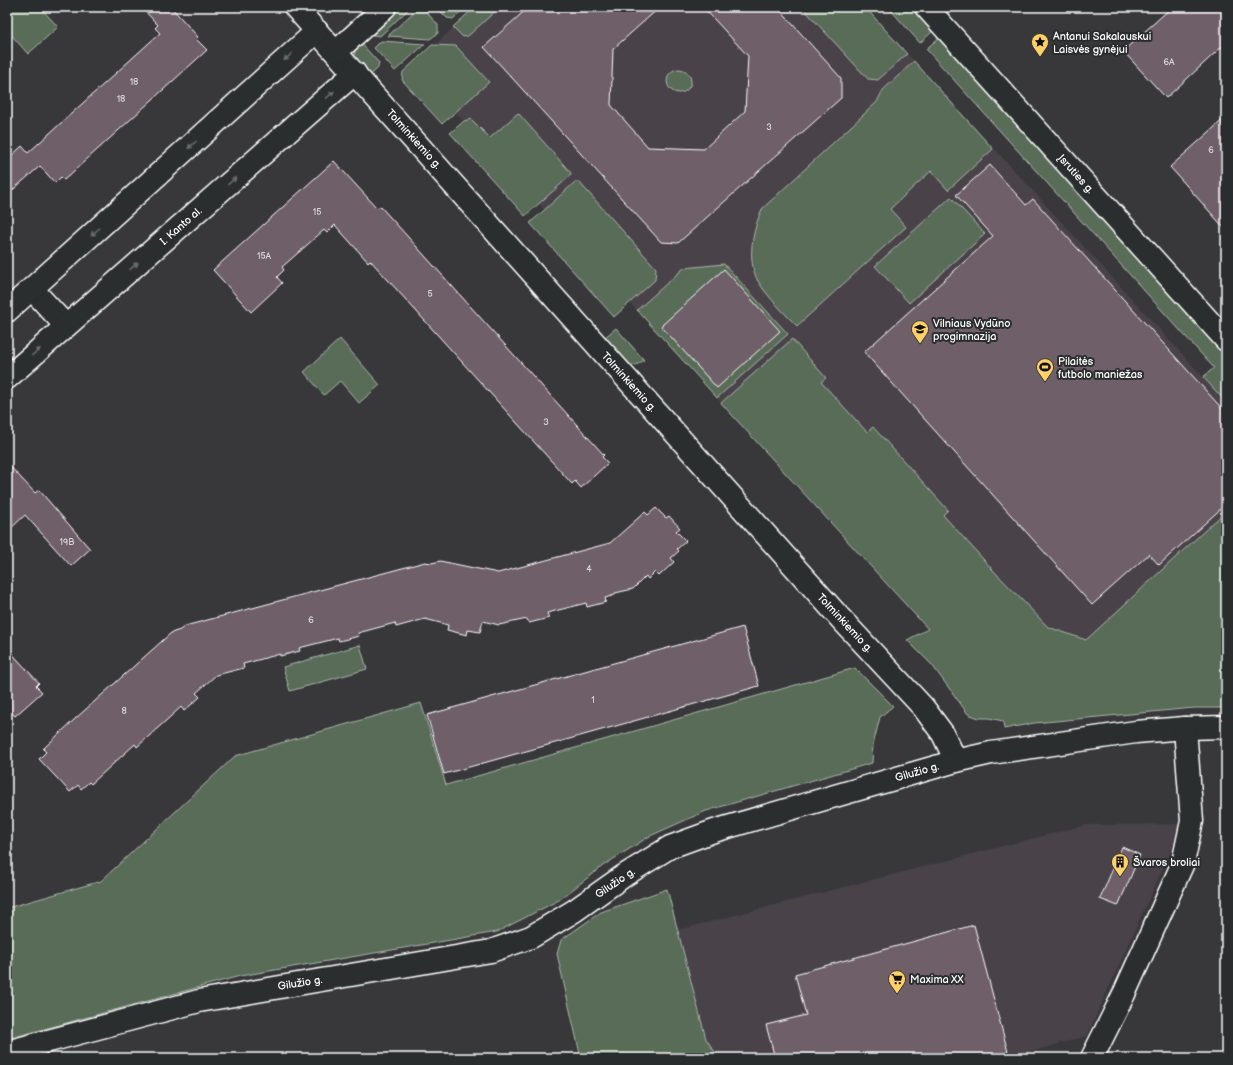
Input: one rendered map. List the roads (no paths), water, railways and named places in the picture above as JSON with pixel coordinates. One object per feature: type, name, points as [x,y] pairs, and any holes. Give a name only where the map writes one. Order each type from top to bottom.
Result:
[{"type":"street","name":"Tolminkiemio g.","points":[[295,7],[784,556],[923,706],[943,734],[956,761]]},
{"type":"street","points":[[336,52],[385,7]]},
{"type":"street","name":"Įsruties g.","points":[[926,7],[1226,340]]},
{"type":"street","points":[[7,311],[317,32]]},
{"type":"street","name":"I. Kanto al.","points":[[7,378],[355,73]]},
{"type":"street","points":[[32,289],[66,326]]},
{"type":"street","name":"Gilužio g.","points":[[7,1052],[199,1001],[491,951],[531,937],[574,911],[625,875],[670,847],[714,831],[956,761],[991,753],[1136,732],[1185,728],[1226,727]]},
{"type":"street","points":[[1092,1058],[1124,994],[1183,863],[1192,821],[1185,728]]},
{"type":"place","name":"Antanui Sakalauskui Laisvės gynėjui","points":[[1040,57]]},
{"type":"place","name":"Vilniaus Vydūno progimnazija","points":[[920,344]]},
{"type":"place","name":"Pilaitės futbolo maniežas","points":[[1045,382]]},
{"type":"place","name":"Švaros broliai","points":[[1120,877]]},
{"type":"place","name":"Maxima XX","points":[[897,994]]}]
